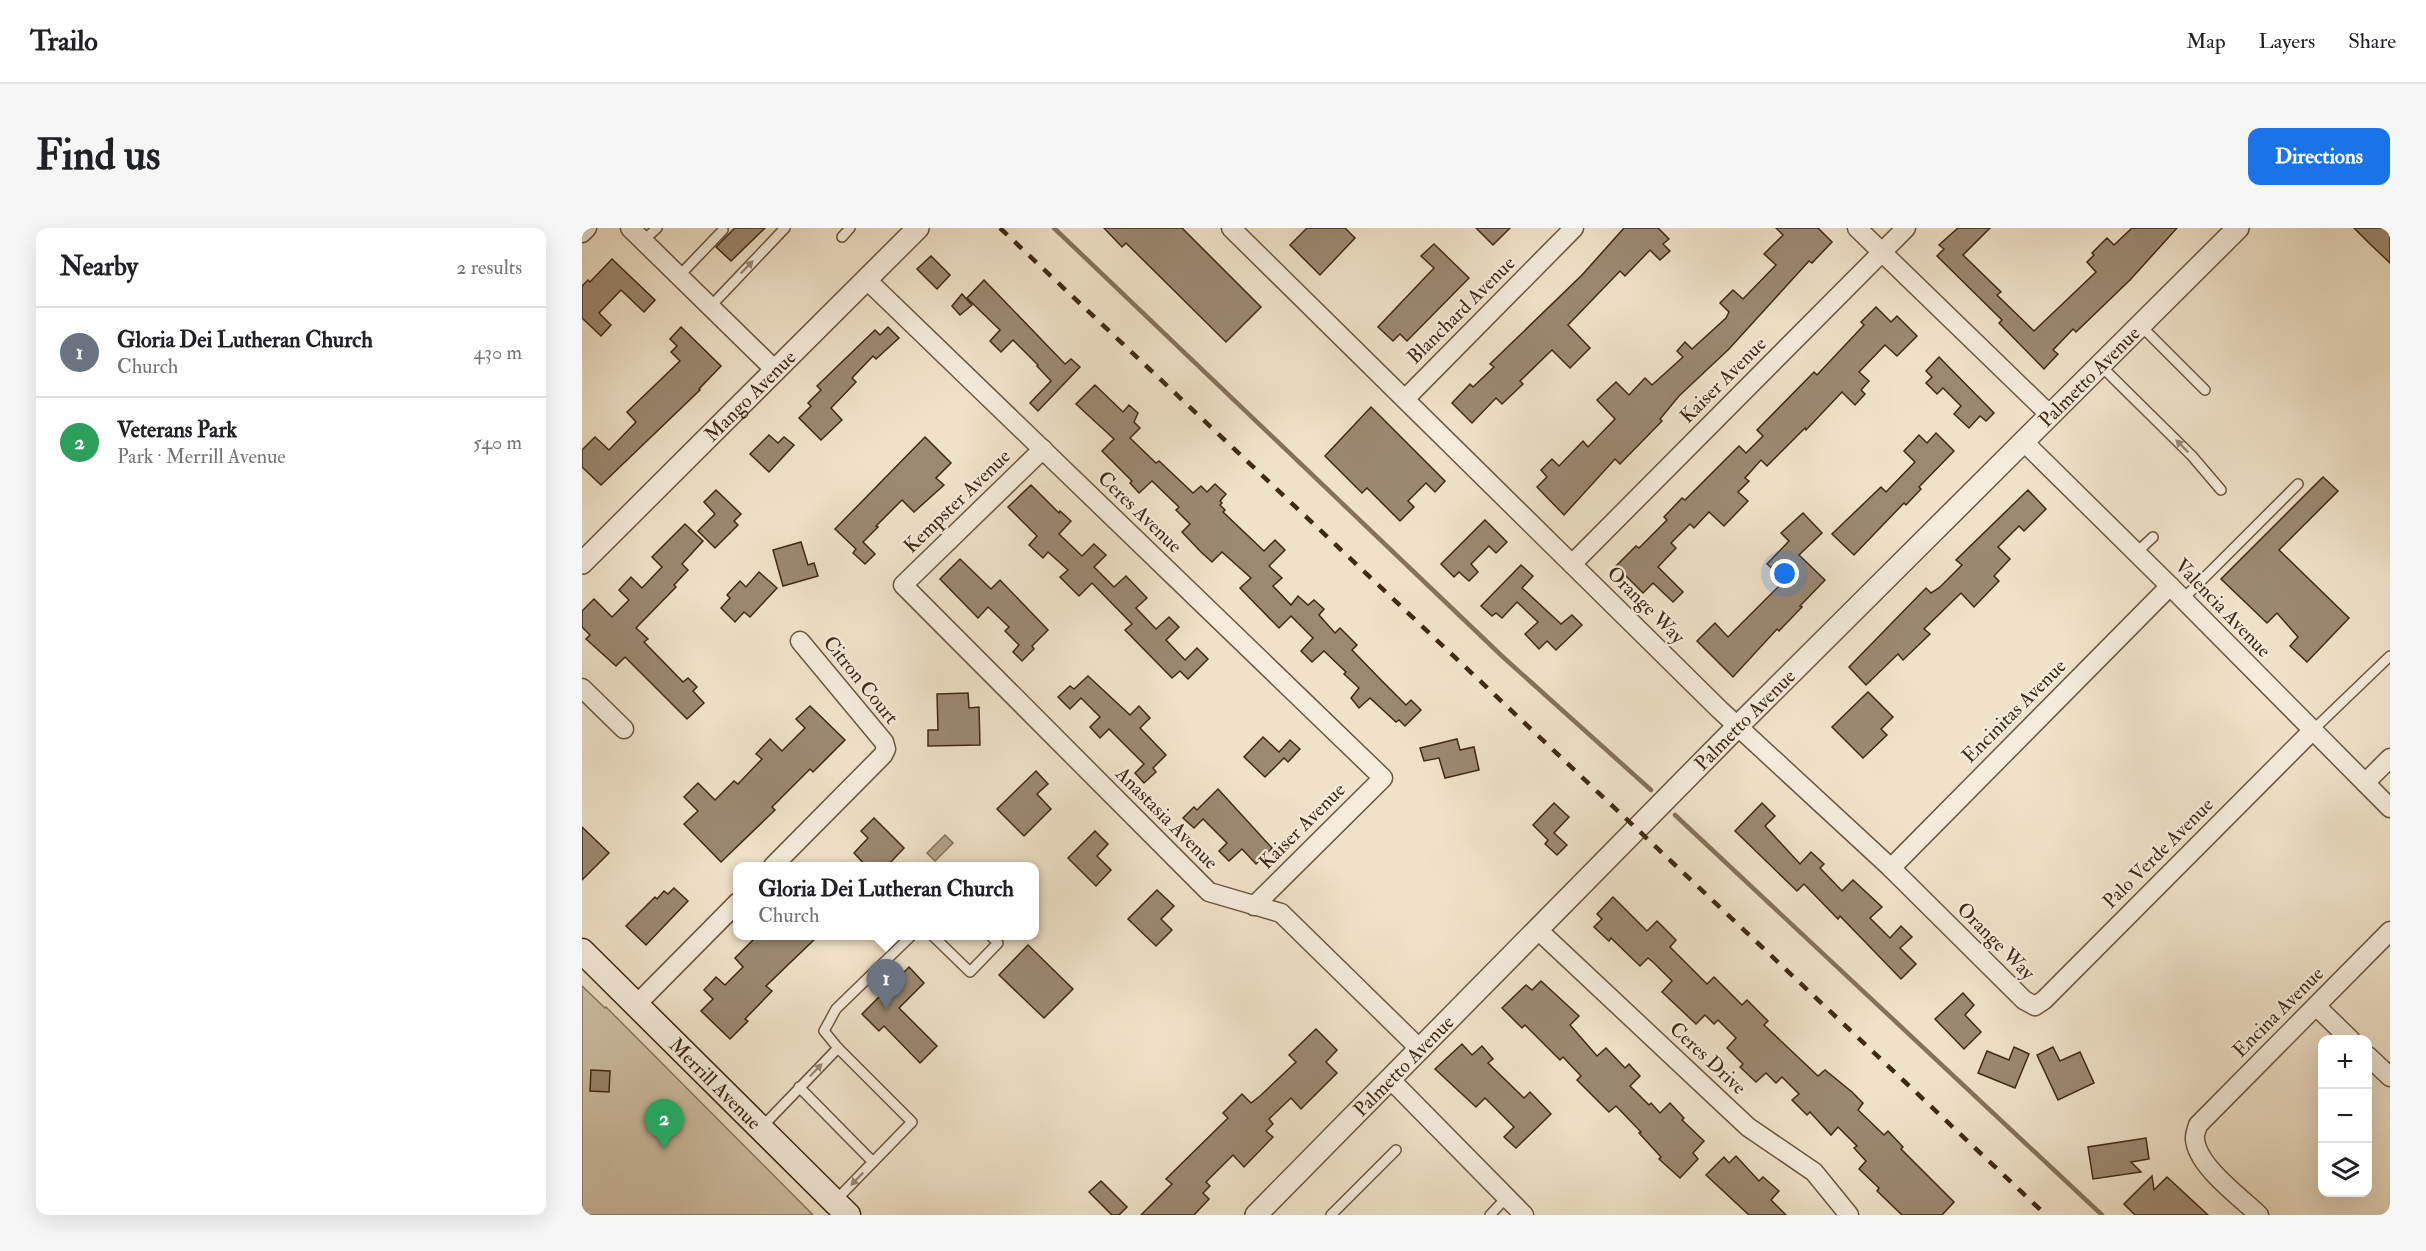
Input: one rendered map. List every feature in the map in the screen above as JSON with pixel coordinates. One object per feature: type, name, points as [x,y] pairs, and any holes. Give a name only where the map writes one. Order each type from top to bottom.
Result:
[{"type":"main road","name":"Merrill Avenue","points":[[582,951],[841,1208]]},
{"type":"street","points":[[582,233],[587,228]]},
{"type":"street","points":[[630,228],[775,370]]},
{"type":"street","name":"Mango Avenue","points":[[582,563],[918,228]]},
{"type":"street","name":"Blanchard Avenue","points":[[1405,399],[1574,228]]},
{"type":"street","points":[[1857,228],[2049,415]]},
{"type":"street","name":"Kaiser Avenue","points":[[1572,564],[1906,228]]},
{"type":"street","name":"Palmetto Avenue","points":[[1256,1215],[1738,726],[2238,228]]},
{"type":"street","name":"Orange Way","points":[[1239,230],[1405,399],[1738,726],[1890,868],[2024,1000],[2035,1006]]},
{"type":"street","name":"Ceres Avenue","points":[[866,279],[1383,778]]},
{"type":"street","name":"Valencia Avenue","points":[[2023,441],[2137,552],[2390,808]]},
{"type":"street","name":"Kempster Avenue","points":[[903,585],[1043,449]]},
{"type":"street","name":"Anastasia Avenue","points":[[903,585],[1209,892],[1281,913],[1419,1049]]},
{"type":"street","name":"Encinitas Avenue","points":[[1890,868],[2170,586]]},
{"type":"street","name":"Citron Court","points":[[777,862],[883,755],[886,749],[884,742],[800,641]]},
{"type":"street","points":[[582,688],[624,729]]},
{"type":"street","name":"Palo Verde Avenue","points":[[2035,1006],[2044,1000],[2312,731]]},
{"type":"street","points":[[2365,783],[2390,758]]},
{"type":"street","name":"Kaiser Avenue","points":[[1254,906],[1383,778]]},
{"type":"street","points":[[637,1004],[733,907]]},
{"type":"street","name":"Ceres Drive","points":[[1538,930],[1748,1127],[1814,1172],[1849,1215]]},
{"type":"street","name":"Encina Avenue","points":[[2259,1215],[2207,1167],[2198,1152],[2194,1138],[2198,1125],[2390,931]]},
{"type":"street","points":[[2316,1006],[2346,1035]]},
{"type":"street","points":[[2372,1061],[2390,1077]]},
{"type":"street","points":[[1390,1079],[1524,1215]]},
{"type":"lane","points":[[643,241],[657,228]]},
{"type":"lane","points":[[710,307],[785,228]]},
{"type":"lane","points":[[842,237],[850,228]]},
{"type":"lane","points":[[679,276],[723,230]]},
{"type":"lane","points":[[2140,325],[2205,390]]},
{"type":"lane","points":[[2100,364],[2192,456],[2221,490]]},
{"type":"lane","points":[[2183,599],[2298,484]]},
{"type":"lane","points":[[2137,552],[2153,537]]},
{"type":"lane","points":[[2312,731],[2390,656]]},
{"type":"lane","points":[[841,1208],[873,1162],[912,1122],[824,1031],[836,1009],[907,940]]},
{"type":"lane","points":[[937,940],[970,972],[998,943],[995,940]]},
{"type":"lane","points":[[761,1128],[838,1048]]},
{"type":"lane","points":[[799,1088],[873,1162]]},
{"type":"lane","points":[[1331,1215],[1396,1150]]},
{"type":"lane","points":[[1490,1215],[1506,1198]]},
{"type":"shaded area","points":[[945,835],[953,843],[935,861],[927,853]]},
{"type":"shaded area","points":[[582,986],[606,1007],[813,1215],[582,1215]]},
{"type":"building","points":[[735,228],[765,228],[731,261],[716,247]]},
{"type":"building","points":[[1104,228],[1182,228],[1261,307],[1226,342],[1126,243],[1122,247]]},
{"type":"building","points":[[1307,228],[1345,228],[1355,238],[1320,275],[1290,245]]},
{"type":"building","points":[[1476,228],[1510,228],[1493,245]]},
{"type":"building","points":[[1624,228],[1658,228],[1669,239],[1663,244],[1670,251],[1660,260],[1650,250],[1625,276],[1620,271],[1568,325],[1590,348],[1570,368],[1552,350],[1520,381],[1523,384],[1502,404],[1496,398],[1472,423],[1452,403],[1470,384],[1473,387],[1494,367],[1490,364],[1582,275]]},
{"type":"building","points":[[1776,228],[1818,228],[1832,242],[1812,263],[1809,261],[1729,349],[1679,396],[1660,419],[1662,421],[1620,464],[1615,459],[1564,515],[1537,487],[1547,477],[1541,470],[1552,459],[1559,466],[1583,441],[1588,447],[1615,419],[1597,400],[1616,382],[1629,395],[1645,378],[1652,385],[1683,357],[1677,351],[1685,342],[1692,349],[1726,318],[1729,312],[1720,303],[1733,290],[1743,299],[1776,265],[1764,254],[1783,235]]},
{"type":"building","points":[[1958,228],[1990,228],[1963,255],[2001,292],[1997,295],[2034,331],[2096,272],[2087,262],[2094,255],[2092,253],[2107,238],[2114,245],[2132,228],[2177,228],[2130,280],[2076,332],[2073,329],[2053,350],[2058,354],[2044,369],[1999,323],[2002,320],[1937,256],[1944,249],[1939,245]]},
{"type":"building","points":[[2354,228],[2390,228],[2390,263],[2371,245]]},
{"type":"building","points":[[1434,244],[1469,278],[1407,341],[1400,334],[1393,341],[1378,327],[1434,268],[1421,256]]},
{"type":"building","points":[[931,256],[950,275],[937,289],[917,269]]},
{"type":"building","points":[[612,259],[655,300],[644,312],[621,290],[599,313],[611,325],[601,336],[582,318],[582,286],[588,280],[590,282]]},
{"type":"building","points":[[984,280],[1065,364],[1071,359],[1080,367],[1038,411],[1030,403],[1051,381],[1013,340],[1001,352],[990,341],[1000,330],[967,298]]},
{"type":"building","points":[[962,294],[972,305],[960,315],[952,306]]},
{"type":"building","points":[[1876,307],[1891,322],[1897,316],[1917,336],[1897,356],[1885,345],[1859,372],[1869,381],[1861,390],[1865,394],[1855,405],[1842,392],[1767,466],[1761,460],[1745,478],[1749,481],[1738,492],[1748,501],[1724,526],[1709,512],[1694,528],[1690,524],[1671,543],[1676,548],[1658,567],[1683,592],[1673,602],[1653,583],[1643,593],[1616,566],[1636,546],[1639,548],[1667,520],[1664,517],[1682,498],[1685,500],[1739,446],[1746,453],[1763,436],[1757,430],[1814,372],[1817,375],[1864,325],[1861,322]]},
{"type":"building","points":[[681,327],[721,366],[700,390],[601,485],[582,467],[582,450],[595,437],[609,450],[636,422],[627,412],[680,361],[671,352],[677,346],[670,339]]},
{"type":"building","points":[[888,327],[899,338],[876,359],[873,356],[852,378],[856,382],[831,408],[842,420],[821,440],[799,418],[811,406],[808,403],[821,390],[817,386],[875,330],[880,335]]},
{"type":"building","points":[[1939,357],[1994,413],[1986,421],[1980,416],[1969,428],[1954,414],[1961,406],[1943,388],[1937,394],[1926,383],[1932,377],[1926,371]]},
{"type":"building","points":[[1095,385],[1123,412],[1129,405],[1138,413],[1134,422],[1140,428],[1130,438],[1156,463],[1159,461],[1193,493],[1201,486],[1207,492],[1215,484],[1226,494],[1220,501],[1222,503],[1220,505],[1225,510],[1223,512],[1264,551],[1275,540],[1285,550],[1269,566],[1282,578],[1273,586],[1291,605],[1298,596],[1308,605],[1314,600],[1324,609],[1319,615],[1335,633],[1340,628],[1357,645],[1352,650],[1381,680],[1406,705],[1411,700],[1421,710],[1405,726],[1399,720],[1396,722],[1370,698],[1359,708],[1351,698],[1359,688],[1344,674],[1346,672],[1324,651],[1312,662],[1301,651],[1313,638],[1291,616],[1279,628],[1240,588],[1251,578],[1222,552],[1212,562],[1201,552],[1182,532],[1190,524],[1176,510],[1179,507],[1152,481],[1139,493],[1130,483],[1132,481],[1102,451],[1114,439],[1076,404]]},
{"type":"building","points":[[1371,407],[1445,481],[1435,492],[1426,483],[1408,501],[1414,507],[1400,521],[1367,488],[1362,493],[1325,456]]},
{"type":"building","points":[[1936,433],[1954,451],[1919,487],[1921,489],[1906,505],[1904,503],[1854,555],[1832,534],[1881,487],[1886,492],[1915,462],[1904,451],[1919,435],[1927,443]]},
{"type":"building","points":[[769,435],[778,443],[784,437],[794,445],[769,472],[750,454]]},
{"type":"building","points":[[925,437],[951,463],[936,478],[944,485],[914,512],[902,500],[876,526],[878,527],[863,542],[875,554],[865,564],[853,553],[856,549],[835,529]]},
{"type":"building","points":[[2323,477],[2338,491],[2279,550],[2349,618],[2307,662],[2290,646],[2298,637],[2277,613],[2267,623],[2221,579]]},
{"type":"building","points":[[1031,485],[1059,513],[1060,511],[1071,521],[1059,534],[1082,556],[1094,544],[1106,555],[1094,567],[1114,587],[1126,576],[1147,598],[1136,608],[1156,629],[1169,617],[1179,627],[1166,640],[1185,660],[1197,648],[1208,659],[1188,679],[1180,671],[1172,678],[1125,630],[1132,624],[1092,583],[1079,596],[1060,577],[1068,570],[1048,552],[1043,558],[1029,545],[1037,536],[1008,507]]},
{"type":"building","points":[[716,490],[741,514],[734,521],[738,525],[715,548],[698,531],[715,514],[704,502]]},
{"type":"building","points":[[2028,490],[2046,509],[2024,531],[2019,526],[1998,547],[2010,559],[1994,576],[1999,581],[1974,607],[1961,593],[1924,629],[1930,634],[1903,660],[1898,654],[1866,685],[1849,667],[1926,588],[1931,593],[1939,588],[1962,565],[1956,560]]},
{"type":"building","points":[[1803,513],[1822,533],[1799,555],[1825,580],[1800,606],[1802,607],[1779,631],[1777,629],[1733,677],[1697,641],[1715,623],[1728,637],[1785,580],[1767,564],[1789,541],[1781,533]]},
{"type":"building","points":[[1485,520],[1507,542],[1496,553],[1489,546],[1471,564],[1478,572],[1469,581],[1459,572],[1454,577],[1441,564]]},
{"type":"building","points":[[685,524],[703,541],[682,564],[688,570],[674,585],[676,587],[636,628],[648,639],[644,642],[683,682],[688,678],[697,687],[693,691],[704,703],[687,719],[625,657],[616,666],[586,639],[590,635],[582,627],[582,611],[594,599],[612,617],[629,600],[619,590],[631,577],[642,588],[662,567],[652,557]]},
{"type":"building","points":[[801,542],[808,565],[814,563],[818,576],[783,586],[773,550]]},
{"type":"building","points":[[960,559],[991,589],[1000,580],[1048,630],[1032,646],[1034,649],[1022,661],[1013,652],[1019,645],[1005,631],[1009,627],[988,607],[978,618],[940,579]]},
{"type":"building","points":[[1521,565],[1533,576],[1522,588],[1561,624],[1572,615],[1582,625],[1556,650],[1547,641],[1539,649],[1525,634],[1538,622],[1517,602],[1502,618],[1496,613],[1492,616],[1481,606]]},
{"type":"building","points":[[759,572],[777,588],[750,617],[744,612],[735,622],[721,608],[730,598],[727,595],[740,581],[746,587]]},
{"type":"building","points":[[1088,676],[1130,715],[1139,706],[1150,718],[1140,728],[1166,755],[1153,768],[1156,772],[1144,783],[1135,773],[1144,764],[1109,729],[1100,738],[1090,727],[1100,717],[1081,698],[1070,709],[1058,697],[1070,686],[1074,689]]},
{"type":"building","points":[[1868,692],[1893,717],[1881,729],[1887,735],[1863,758],[1832,727]]},
{"type":"building","points":[[968,693],[969,708],[979,707],[980,745],[928,746],[928,730],[938,730],[937,694]]},
{"type":"building","points":[[810,706],[845,740],[813,772],[810,769],[772,807],[775,810],[721,862],[684,824],[698,811],[684,797],[698,783],[715,800],[734,781],[738,784],[762,759],[756,754],[770,739],[782,751],[805,728],[796,719]]},
{"type":"building","points":[[1263,737],[1279,752],[1290,740],[1300,749],[1288,762],[1284,758],[1265,777],[1244,757]]},
{"type":"building","points":[[1457,739],[1460,750],[1474,747],[1479,770],[1445,778],[1439,758],[1424,761],[1420,748]]},
{"type":"building","points":[[1036,771],[1048,784],[1037,794],[1051,809],[1024,836],[997,809]]},
{"type":"building","points":[[1218,789],[1272,848],[1256,864],[1242,849],[1229,861],[1219,851],[1227,843],[1203,819],[1194,828],[1183,818],[1194,807],[1197,810]]},
{"type":"building","points":[[1554,803],[1569,817],[1554,833],[1567,845],[1557,855],[1545,844],[1548,840],[1533,825]]},
{"type":"building","points":[[1762,803],[1775,816],[1765,826],[1800,864],[1811,852],[1824,864],[1820,868],[1842,891],[1853,880],[1882,907],[1870,918],[1890,938],[1901,926],[1912,937],[1900,948],[1916,964],[1901,979],[1840,916],[1838,919],[1804,884],[1797,891],[1735,831]]},
{"type":"building","points":[[874,818],[904,848],[891,862],[862,862],[854,853],[868,838],[861,831]]},
{"type":"building","points":[[582,827],[609,853],[582,880]]},
{"type":"building","points":[[1095,831],[1108,844],[1097,856],[1111,870],[1096,886],[1068,858]]},
{"type":"building","points":[[674,888],[688,901],[646,945],[626,926],[655,897],[657,899],[664,891],[668,894]]},
{"type":"building","points":[[1157,890],[1174,906],[1161,919],[1172,930],[1156,946],[1128,919]]},
{"type":"building","points":[[1613,897],[1647,931],[1657,921],[1676,940],[1670,947],[1707,984],[1714,977],[1742,1005],[1747,1000],[1768,1021],[1764,1025],[1818,1076],[1825,1070],[1852,1092],[1863,1103],[1858,1110],[1884,1135],[1888,1131],[1903,1147],[1901,1149],[1954,1202],[1942,1215],[1902,1215],[1877,1191],[1879,1188],[1859,1169],[1866,1161],[1854,1148],[1857,1146],[1838,1127],[1831,1135],[1810,1112],[1807,1115],[1792,1100],[1799,1094],[1782,1077],[1776,1083],[1766,1073],[1756,1082],[1740,1067],[1743,1064],[1727,1048],[1736,1038],[1718,1020],[1714,1024],[1705,1015],[1696,1024],[1662,992],[1672,981],[1654,963],[1648,958],[1640,966],[1611,938],[1609,941],[1594,927],[1602,919],[1597,914]]},
{"type":"building","points":[[753,940],[814,940],[766,986],[772,991],[745,1019],[748,1021],[730,1039],[701,1011],[713,999],[704,990],[716,977],[725,985],[743,967],[735,958]]},
{"type":"building","points":[[1028,945],[1073,989],[1044,1018],[999,975]]},
{"type":"building","points":[[909,967],[924,983],[899,1008],[937,1046],[920,1063],[884,1026],[879,1031],[862,1014]]},
{"type":"building","points":[[1541,981],[1579,1016],[1570,1025],[1597,1056],[1606,1048],[1625,1068],[1629,1064],[1640,1076],[1630,1086],[1660,1113],[1670,1103],[1684,1118],[1682,1120],[1704,1141],[1693,1153],[1698,1159],[1680,1178],[1659,1159],[1661,1157],[1639,1133],[1641,1132],[1616,1106],[1609,1112],[1577,1080],[1581,1076],[1563,1057],[1560,1060],[1525,1025],[1522,1028],[1502,1008],[1526,985],[1532,990]]},
{"type":"building","points":[[1963,993],[1974,1005],[1965,1015],[1981,1032],[1964,1049],[1935,1019]]},
{"type":"building","points":[[1316,1029],[1337,1050],[1326,1062],[1337,1073],[1301,1109],[1291,1098],[1269,1119],[1273,1124],[1266,1131],[1273,1137],[1244,1167],[1233,1155],[1206,1182],[1210,1186],[1203,1193],[1209,1199],[1194,1215],[1141,1215],[1172,1184],[1166,1179],[1228,1118],[1223,1113],[1242,1094],[1251,1103],[1260,1096],[1296,1062],[1289,1055]]},
{"type":"building","points":[[1462,1044],[1472,1055],[1482,1046],[1493,1059],[1488,1063],[1524,1098],[1530,1092],[1551,1114],[1516,1148],[1504,1137],[1514,1127],[1485,1098],[1476,1107],[1435,1069]]},
{"type":"building","points":[[2014,1047],[2029,1054],[2015,1088],[1978,1073],[1987,1051],[2009,1060]]},
{"type":"building","points":[[2053,1047],[2060,1061],[2080,1052],[2094,1083],[2058,1100],[2037,1055]]},
{"type":"building","points":[[591,1070],[610,1071],[609,1092],[590,1091]]},
{"type":"building","points":[[2146,1138],[2149,1159],[2131,1162],[2141,1172],[2093,1179],[2088,1147]]},
{"type":"building","points":[[1736,1156],[1759,1181],[1763,1177],[1779,1191],[1771,1200],[1786,1215],[1749,1215],[1706,1175],[1724,1157],[1729,1163]]},
{"type":"building","points":[[2152,1176],[2154,1190],[2167,1177],[2208,1215],[2135,1215],[2124,1204]]},
{"type":"building","points":[[1101,1181],[1127,1207],[1119,1215],[1112,1215],[1089,1192]]},
{"type":"waterway","points":[[1054,228],[1503,657],[1651,790]]},
{"type":"waterway","points":[[1675,815],[2102,1215]]},
{"type":"railway","points":[[1000,228],[2046,1215]]},
{"type":"place","name":"Gloria Dei Lutheran Church","points":[[886,1009]]},
{"type":"place","name":"Veterans Park","points":[[664,1149]]}]
